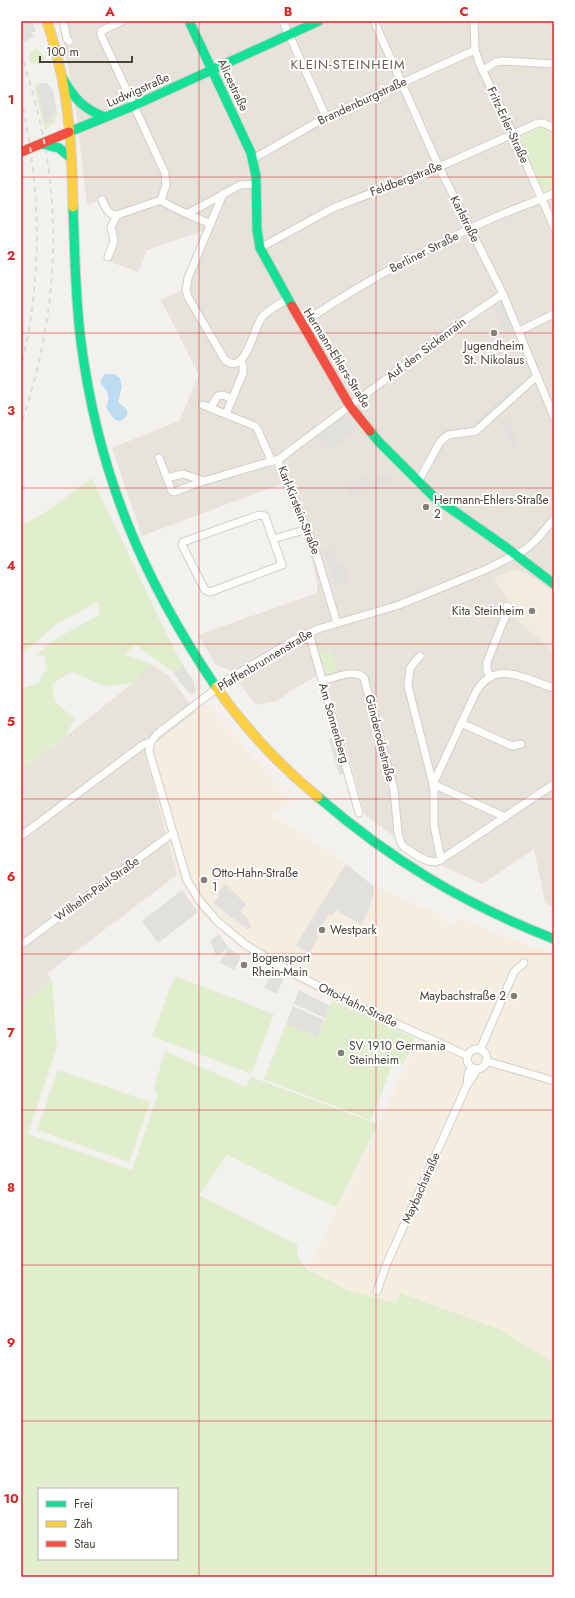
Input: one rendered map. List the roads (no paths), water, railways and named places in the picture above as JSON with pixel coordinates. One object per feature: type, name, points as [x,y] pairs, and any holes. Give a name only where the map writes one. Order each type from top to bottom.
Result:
[{"type":"main road","points":[[47,21],[62,79],[70,132],[75,263],[80,339],[89,396],[103,456],[126,523],[141,559],[162,600],[217,688],[267,750],[337,814],[382,849],[418,874],[454,895],[517,925],[554,939]]},
{"type":"main road","name":"Alicestraße","points":[[189,21],[246,140],[253,159]]},
{"type":"main road","name":"Ludwigstraße","points":[[21,152],[133,106],[319,21]]},
{"type":"main road","points":[[62,79],[76,101],[92,112],[105,117]]},
{"type":"main road","points":[[42,144],[59,148],[71,158]]},
{"type":"main road","name":"Hermann-Ehlers-Straße","points":[[253,159],[256,184],[256,225],[260,248],[301,324],[350,406],[379,442],[418,482],[466,520],[554,584]]},
{"type":"street","points":[[63,21],[67,39],[69,41]]},
{"type":"street","points":[[120,21],[101,31],[101,35],[165,173],[166,185],[162,200]]},
{"type":"street","points":[[283,21],[326,117]]},
{"type":"street","name":"Karlstraße","points":[[374,21],[439,167],[503,294],[554,417]]},
{"type":"street","name":"Fritz-Erler-Straße","points":[[474,21],[476,50],[482,70],[514,134],[554,227]]},
{"type":"street","name":"Brandenburgstraße","points":[[253,159],[326,117],[476,50]]},
{"type":"street","points":[[482,70],[496,62],[503,61],[554,64]]},
{"type":"street","name":"Feldbergstraße","points":[[260,248],[333,208],[439,167],[540,122],[553,130]]},
{"type":"street","points":[[189,213],[240,185],[256,184]]},
{"type":"street","name":"Berliner Straße","points":[[301,324],[331,303],[384,273],[470,228],[554,193]]},
{"type":"street","points":[[224,194],[190,273],[186,290],[188,297],[222,357],[234,364],[241,360],[246,354],[258,324],[263,316],[288,300]]},
{"type":"street","points":[[102,200],[108,212],[112,215],[117,215],[162,200]]},
{"type":"street","points":[[162,200],[173,208],[189,213],[211,224]]},
{"type":"street","points":[[108,257],[114,241],[111,227],[117,215]]},
{"type":"street","name":"Auf den Sickenrain","points":[[350,406],[458,324],[503,294]]},
{"type":"street","points":[[519,331],[554,314]]},
{"type":"street","points":[[226,414],[243,373],[241,360]]},
{"type":"street","points":[[418,482],[440,442],[445,436],[476,431],[537,376]]},
{"type":"street","points":[[211,408],[214,400],[218,396],[223,395],[232,399]]},
{"type":"street","points":[[159,458],[171,490],[174,492],[204,481],[276,460],[257,428],[251,424],[203,405]]},
{"type":"street","name":"Karl-Kirstein-Straße","points":[[337,623],[308,529],[276,460],[350,406]]},
{"type":"street","points":[[167,478],[183,474],[204,481]]},
{"type":"street","points":[[259,515],[265,516],[273,539],[282,565],[210,592],[205,590],[182,545],[183,542],[259,515]]},
{"type":"street","name":"Pfaffenbrunnenstraße","points":[[21,836],[144,744],[151,742],[157,734],[217,688],[255,664],[309,633],[337,623],[383,611],[420,597],[516,555],[531,545],[554,519]]},
{"type":"street","points":[[273,539],[308,529]]},
{"type":"street","points":[[491,677],[487,671],[487,662],[507,612],[507,606]]},
{"type":"street","name":"Am Sonnenberg","points":[[309,633],[359,813]]},
{"type":"street","points":[[420,656],[410,668],[408,686],[433,784],[434,825],[441,860],[554,784]]},
{"type":"street","name":"Günderodestraße","points":[[322,681],[354,673],[360,674],[364,678],[394,790],[398,833],[401,843],[404,847],[425,860],[436,862],[441,860]]},
{"type":"street","points":[[433,784],[478,688],[483,682],[491,677],[505,673],[513,674],[554,688]]},
{"type":"street","points":[[461,723],[512,746],[521,744]]},
{"type":"street","name":"Otto-Hahn-Straße","points":[[151,742],[149,751],[173,834],[191,887],[206,909],[232,935],[268,959],[336,996],[468,1056]]},
{"type":"street","points":[[433,784],[505,817]]},
{"type":"street","name":"Wilhelm-Paul-Straße","points":[[21,945],[173,834]]},
{"type":"street","points":[[480,1050],[514,972],[524,963]]},
{"type":"street","points":[[480,1050],[484,1053],[486,1061],[483,1067],[474,1068],[467,1062],[468,1056],[471,1051],[480,1050]]},
{"type":"street","points":[[486,1061],[554,1081]]},
{"type":"street","name":"Maybachstraße","points":[[377,1291],[387,1263],[467,1085],[473,1077],[474,1068]]},
{"type":"water","points":[[105,374],[114,374],[120,378],[122,387],[118,402],[127,410],[128,413],[121,421],[115,420],[106,408],[108,395],[101,383]]},
{"type":"railway","points":[[21,52],[34,97],[44,142],[49,173],[53,237],[50,300],[45,332],[39,363],[21,424]]},
{"type":"railway","points":[[21,98],[33,165],[37,233],[33,300],[21,367]]},
{"type":"place","name":"Jugendheim St. Nikolaus","points":[[494,333]]},
{"type":"place","name":"Hermann-Ehlers-Straße 2","points":[[426,507]]},
{"type":"place","name":"Kita Steinheim","points":[[532,611]]},
{"type":"place","name":"Otto-Hahn-Straße 1","points":[[204,880]]},
{"type":"place","name":"Westpark","points":[[322,930]]},
{"type":"place","name":"Bogensport Rhein-Main","points":[[244,965]]},
{"type":"place","name":"Maybachstraße 2","points":[[514,996]]},
{"type":"place","name":"SV 1910 Germania Steinheim","points":[[341,1053]]},
{"type":"district","name":"KLEIN-STEINHEIM","points":[[348,64]]}]
